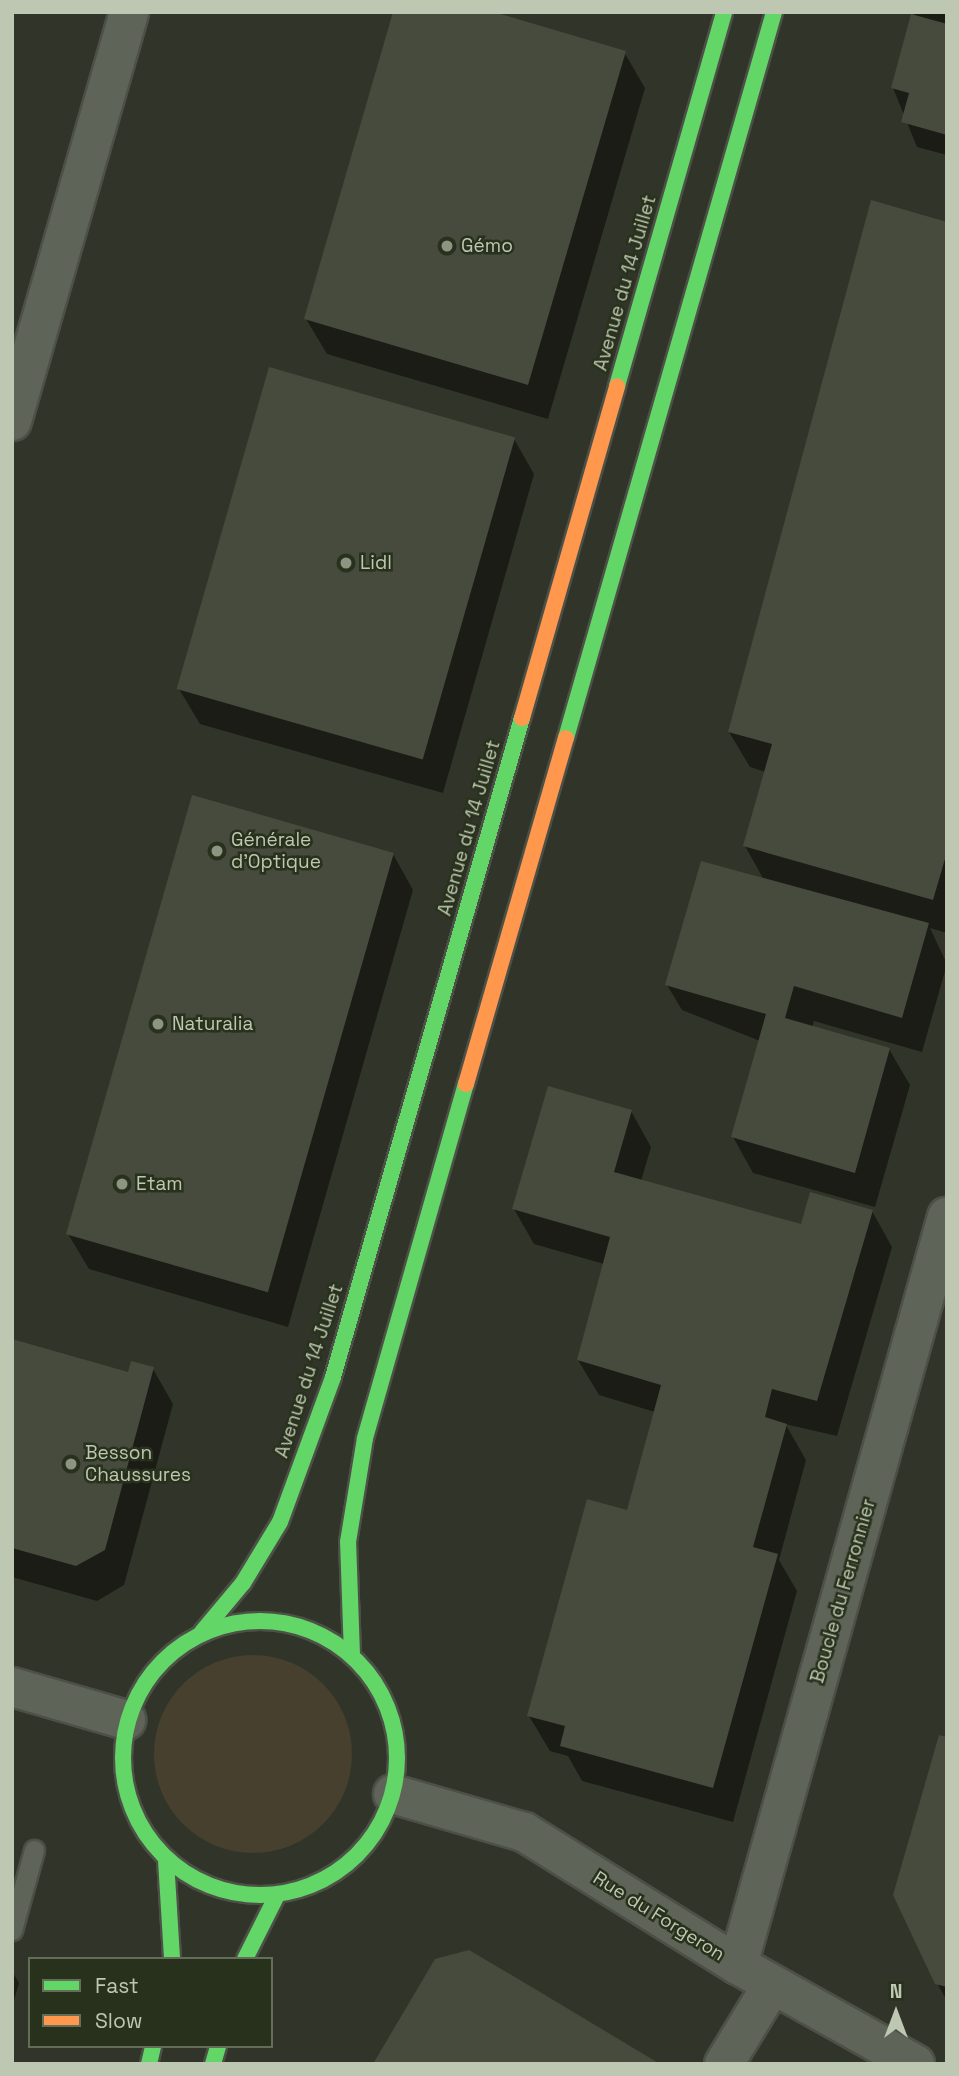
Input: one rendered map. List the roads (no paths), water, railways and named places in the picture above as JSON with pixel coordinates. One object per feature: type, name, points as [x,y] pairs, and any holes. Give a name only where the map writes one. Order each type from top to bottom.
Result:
[{"type":"main road","name":"Avenue du 14 Juillet","points":[[202,1632],[243,1583],[280,1522],[333,1377],[724,12]]},
{"type":"main road","points":[[352,1655],[348,1542],[365,1438],[774,12]]},
{"type":"main road","points":[[241,1621],[281,1621],[319,1633],[352,1655],[377,1684],[393,1719],[398,1756],[393,1794],[377,1831],[351,1862],[317,1884],[277,1895],[225,1891],[166,1860],[141,1830],[126,1796],[121,1758],[126,1720],[143,1684],[168,1654],[202,1632],[241,1621]]},
{"type":"main road","points":[[166,1860],[172,1957]]},
{"type":"main road","points":[[246,1957],[277,1895]]},
{"type":"street","points":[[12,421],[129,12]]},
{"type":"street","name":"Boucle du Ferronnier","points":[[738,1965],[947,1217]]},
{"type":"street","points":[[12,1687],[126,1720]]},
{"type":"street","name":"Rue du Forgeron","points":[[393,1794],[524,1832],[738,1965],[915,2064]]},
{"type":"street","points":[[724,2064],[772,1985]]},
{"type":"lane","points":[[12,1930],[34,1850]]},
{"type":"place","name":"Gémo","points":[[447,246]]},
{"type":"place","name":"Lidl","points":[[346,563]]},
{"type":"place","name":"Générale d'Optique","points":[[217,851]]},
{"type":"place","name":"Naturalia","points":[[158,1024]]},
{"type":"place","name":"Etam","points":[[122,1184]]},
{"type":"place","name":"Besson Chaussures","points":[[71,1464]]}]
